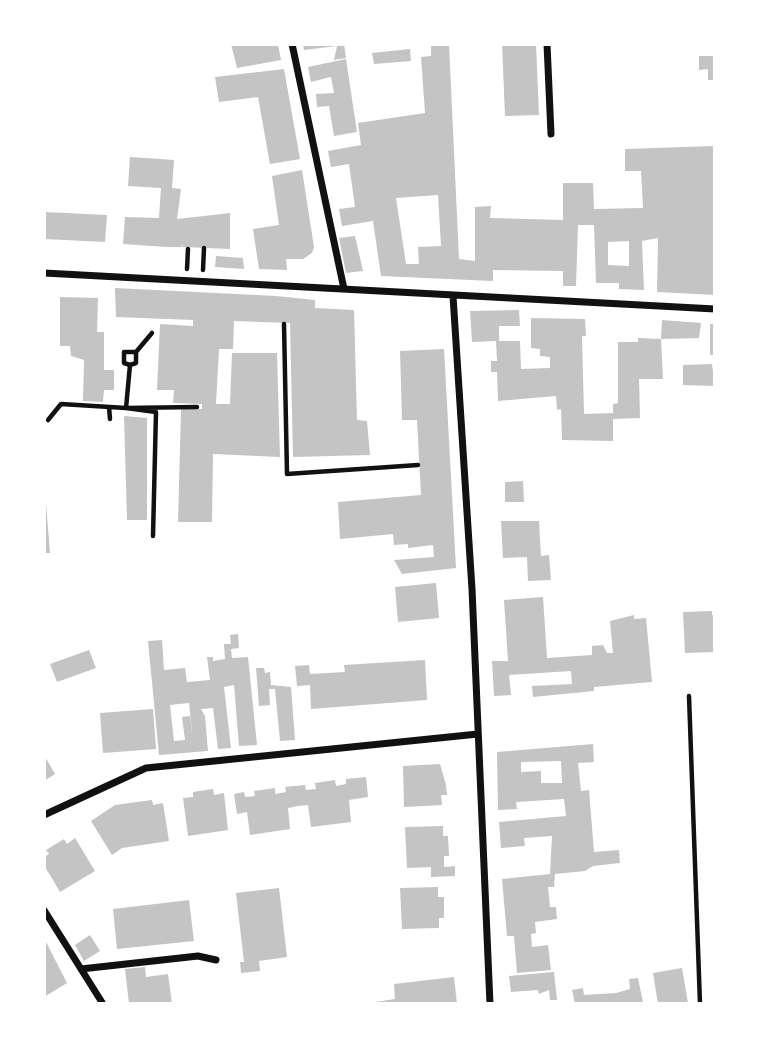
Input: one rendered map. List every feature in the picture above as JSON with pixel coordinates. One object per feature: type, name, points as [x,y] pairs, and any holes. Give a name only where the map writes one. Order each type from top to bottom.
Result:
[{"type":"street","points":[[292,44],[344,289]]},
{"type":"street","points":[[547,44],[551,134]]},
{"type":"street","points":[[44,272],[715,309]]},
{"type":"street","points":[[453,296],[478,734],[490,1004]]},
{"type":"street","points":[[44,815],[146,768],[478,734]]},
{"type":"street","points":[[44,910],[103,1004]]},
{"type":"street","points":[[81,969],[198,956],[216,960]]},
{"type":"path","points":[[203,268],[204,248]]},
{"type":"path","points":[[186,271],[188,249]]},
{"type":"path","points":[[284,324],[287,474],[418,465]]},
{"type":"path","points":[[136,352],[124,352],[124,363],[136,363],[136,352],[152,333]]},
{"type":"path","points":[[126,408],[130,365]]},
{"type":"path","points":[[48,420],[61,404],[156,412],[153,536]]},
{"type":"path","points":[[110,407],[110,419]]},
{"type":"path","points":[[126,408],[197,407]]},
{"type":"path","points":[[689,696],[700,1004]]},
{"type":"building","points":[[231,44],[278,44],[281,60],[237,68]]},
{"type":"building","points":[[303,44],[344,44],[346,58],[334,60],[337,46],[304,50]]},
{"type":"building","points":[[431,44],[449,44],[459,259],[475,261],[475,207],[491,206],[490,218],[563,220],[563,183],[593,183],[594,209],[643,208],[641,171],[625,171],[625,149],[715,146],[715,295],[657,292],[658,238],[642,241],[644,290],[619,289],[619,283],[596,283],[594,225],[578,225],[576,286],[563,286],[563,271],[493,270],[493,281],[381,276],[373,221],[342,226],[339,209],[355,207],[349,164],[331,167],[328,151],[361,145],[358,123],[425,113],[421,57],[431,56]],"holes":[[[438,195],[441,246],[418,247],[419,264],[406,264],[396,198]],[[629,241],[629,266],[608,265],[608,242]]]},
{"type":"building","points":[[502,44],[536,44],[539,115],[505,116]]},
{"type":"building","points":[[410,49],[411,61],[374,64],[372,53]]},
{"type":"building","points":[[699,56],[715,56],[715,80],[708,80],[708,69],[699,70]]},
{"type":"building","points":[[346,59],[357,132],[334,136],[329,106],[317,107],[316,94],[334,93],[331,77],[311,82],[308,67]]},
{"type":"building","points":[[284,69],[300,159],[270,164],[258,97],[219,102],[215,77]]},
{"type":"building","points":[[130,157],[174,160],[172,188],[181,189],[177,219],[230,213],[230,249],[183,247],[181,243],[182,247],[123,244],[125,217],[159,218],[161,188],[128,186]]},
{"type":"building","points":[[302,170],[314,247],[312,253],[303,259],[286,259],[287,270],[259,269],[253,229],[279,225],[272,176]]},
{"type":"building","points":[[44,212],[107,215],[105,242],[44,239]]},
{"type":"building","points":[[355,236],[363,271],[346,273],[339,238]]},
{"type":"building","points":[[216,256],[243,258],[244,269],[215,267]]},
{"type":"building","points":[[115,288],[276,296],[315,300],[315,308],[354,310],[357,420],[367,421],[370,455],[293,457],[290,323],[234,321],[233,349],[219,349],[216,404],[230,404],[232,353],[277,353],[280,457],[213,454],[212,522],[178,522],[181,409],[202,409],[202,404],[173,403],[174,390],[157,390],[160,324],[193,326],[193,320],[116,317]]},
{"type":"building","points":[[60,297],[98,298],[97,332],[104,332],[104,370],[114,370],[114,390],[104,390],[103,402],[83,401],[84,360],[71,356],[70,346],[60,346]]},
{"type":"building","points":[[519,310],[520,326],[499,326],[499,341],[520,341],[521,369],[550,368],[550,357],[540,356],[540,349],[531,348],[531,318],[585,319],[586,336],[582,336],[584,414],[613,413],[613,404],[618,403],[618,342],[638,342],[638,338],[661,339],[663,379],[639,379],[640,418],[613,419],[613,441],[562,440],[561,409],[557,410],[556,396],[498,401],[497,372],[491,372],[491,361],[497,361],[496,341],[472,342],[470,311]]},
{"type":"building","points":[[662,320],[701,323],[699,338],[661,339]]},
{"type":"building","points":[[710,324],[715,324],[715,355],[710,355]]},
{"type":"building","points":[[444,349],[456,568],[402,574],[394,560],[434,557],[433,545],[408,548],[408,544],[394,545],[393,534],[340,539],[338,502],[421,495],[417,420],[402,420],[400,351]]},
{"type":"building","points":[[712,364],[715,386],[683,385],[683,365]]},
{"type":"building","points":[[124,416],[147,418],[147,520],[127,520]]},
{"type":"building","points":[[44,478],[50,553],[44,553]]},
{"type":"building","points":[[523,481],[524,502],[505,502],[505,482]]},
{"type":"building","points":[[501,521],[539,521],[541,556],[549,555],[551,580],[528,581],[527,557],[503,558]]},
{"type":"building","points":[[436,583],[439,618],[398,622],[395,587]]},
{"type":"building","points":[[543,597],[547,658],[592,655],[592,646],[603,645],[607,653],[613,653],[610,621],[634,615],[634,619],[646,618],[652,682],[594,687],[594,691],[533,697],[532,686],[572,684],[571,671],[509,675],[511,695],[494,696],[492,661],[508,661],[504,600]]},
{"type":"building","points":[[712,611],[712,615],[715,615],[715,652],[685,653],[683,612]]},
{"type":"building","points":[[238,634],[239,648],[231,649],[232,658],[248,657],[257,745],[239,746],[234,685],[224,687],[231,748],[218,749],[213,708],[201,709],[205,716],[208,751],[159,755],[148,641],[162,640],[164,670],[185,668],[187,682],[210,680],[207,657],[213,657],[213,661],[225,659],[224,644],[231,644],[230,635]],"holes":[[[189,703],[193,741],[190,716],[182,717],[185,740],[174,741],[170,705]]]},
{"type":"building","points":[[89,650],[96,668],[57,682],[50,664]]},
{"type":"building","points":[[425,660],[427,700],[311,709],[310,685],[297,686],[295,666],[309,665],[310,674],[345,672],[344,665]]},
{"type":"building","points":[[256,668],[264,668],[265,673],[270,672],[271,685],[291,687],[295,740],[280,741],[275,689],[269,689],[270,705],[259,706]]},
{"type":"building","points":[[153,709],[156,749],[103,753],[100,713]]},
{"type":"building","points":[[593,744],[594,762],[578,763],[581,791],[589,790],[594,852],[619,850],[620,863],[555,874],[554,887],[548,887],[550,907],[556,907],[557,919],[535,922],[536,933],[531,934],[532,947],[548,945],[551,970],[517,973],[514,936],[507,936],[502,879],[550,874],[552,836],[524,838],[525,846],[501,848],[499,822],[566,816],[564,799],[516,802],[517,809],[498,810],[497,752]],"holes":[[[561,761],[562,783],[541,783],[541,771],[521,772],[521,762]]]},
{"type":"building","points":[[44,755],[55,774],[44,781]]},
{"type":"building","points":[[440,764],[447,795],[441,795],[442,805],[404,807],[403,766]]},
{"type":"building","points":[[366,777],[368,797],[349,800],[351,822],[311,827],[308,805],[298,806],[288,808],[290,829],[250,835],[247,812],[237,814],[234,794],[244,792],[245,797],[255,796],[254,791],[275,788],[275,794],[286,792],[285,787],[305,785],[306,790],[316,789],[315,783],[335,780],[336,786],[346,784],[346,779]]},
{"type":"building","points":[[213,789],[214,795],[224,793],[228,830],[188,836],[183,798],[193,797],[193,792]]},
{"type":"building","points":[[152,800],[153,805],[163,803],[169,841],[122,848],[112,855],[91,821],[115,805]]},
{"type":"building","points":[[443,826],[443,836],[448,836],[449,856],[444,856],[444,867],[455,866],[455,876],[431,877],[431,867],[407,868],[405,827]]},
{"type":"building","points":[[75,838],[95,871],[60,892],[44,865],[44,857],[49,854],[46,850],[64,839],[67,844]]},
{"type":"building","points":[[438,887],[438,897],[444,897],[444,918],[439,918],[439,928],[402,929],[400,888]]},
{"type":"building","points":[[279,888],[287,957],[259,961],[260,971],[241,973],[240,962],[244,962],[236,893]]},
{"type":"building","points":[[189,900],[194,941],[117,949],[113,909]]},
{"type":"building","points":[[90,935],[100,951],[84,961],[75,945]]},
{"type":"building","points":[[44,938],[67,983],[44,997]]},
{"type":"building","points":[[145,967],[146,977],[168,974],[172,1004],[129,1004],[125,969]]},
{"type":"building","points":[[682,968],[688,1003],[658,1004],[653,973]]},
{"type":"building","points":[[554,972],[557,1000],[550,1000],[549,990],[539,994],[538,990],[511,992],[509,976]]},
{"type":"building","points":[[454,977],[457,1004],[362,1004],[395,999],[394,984]]},
{"type":"building","points":[[638,978],[643,1002],[575,1004],[572,990],[583,988],[584,995],[616,993],[630,989],[629,979]]}]
